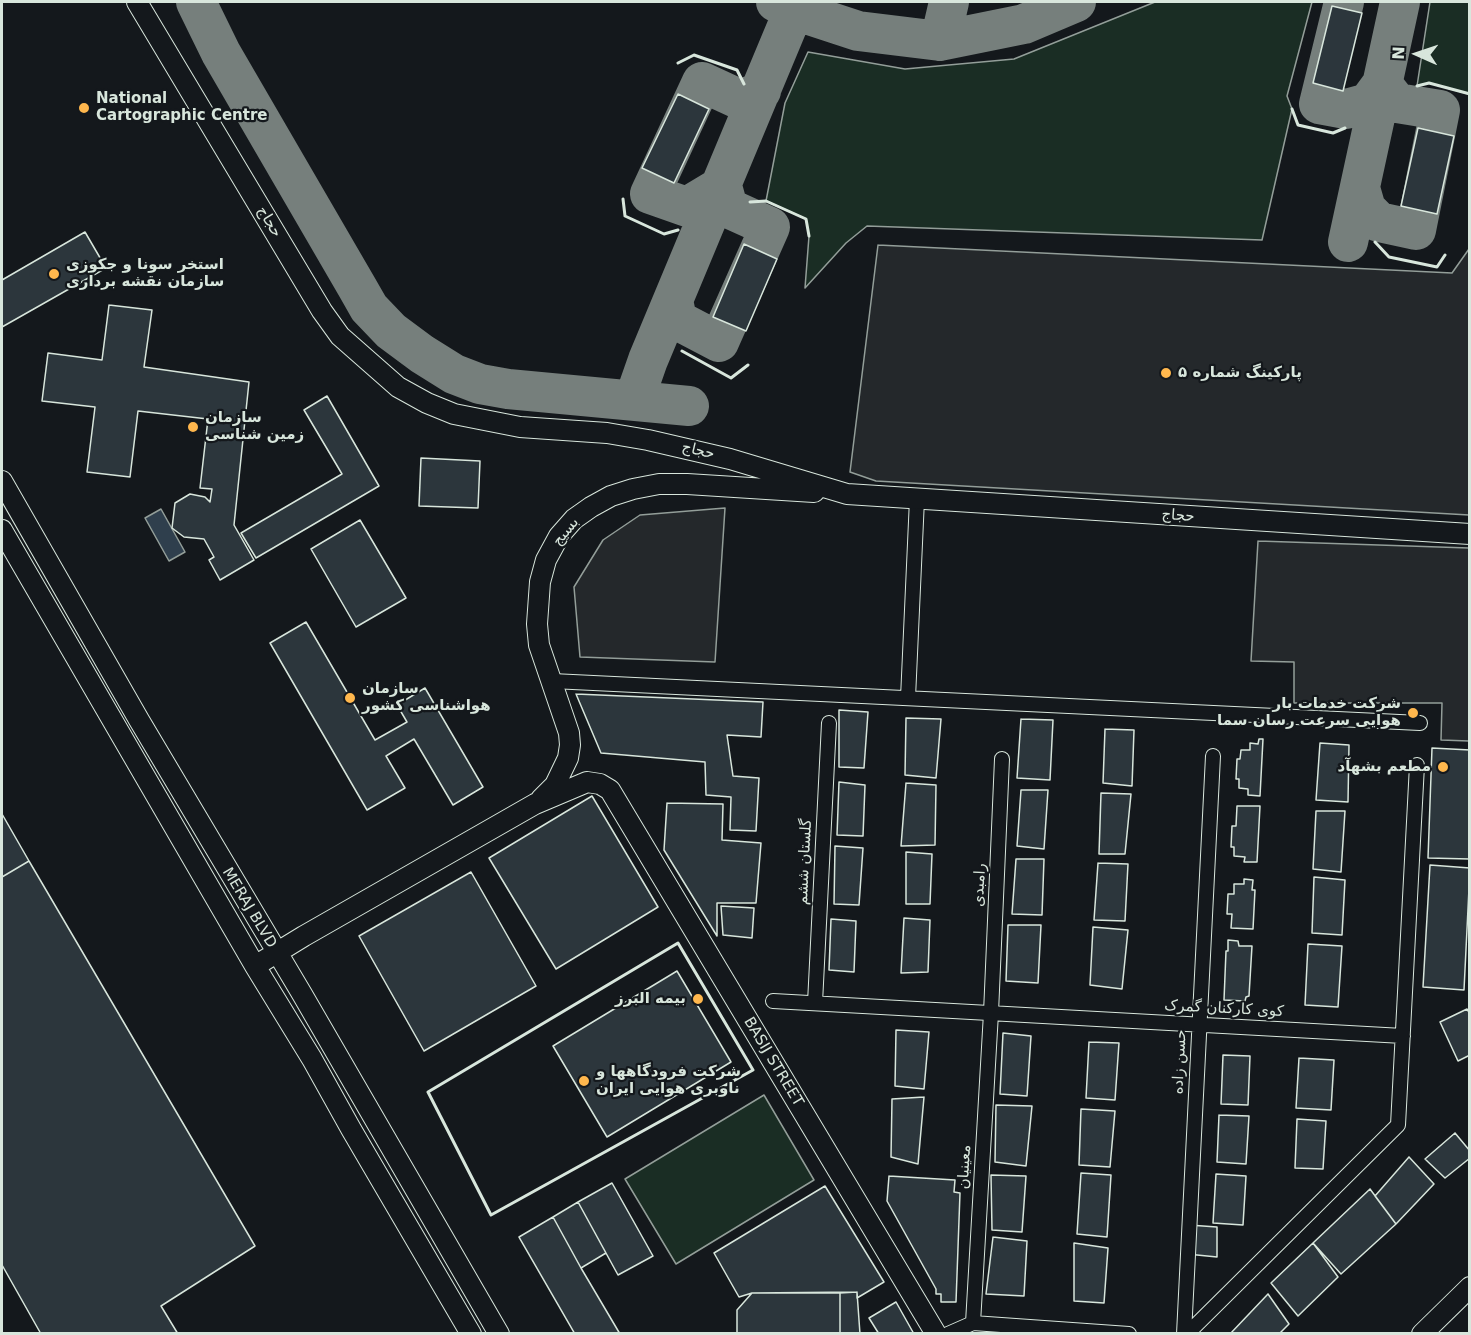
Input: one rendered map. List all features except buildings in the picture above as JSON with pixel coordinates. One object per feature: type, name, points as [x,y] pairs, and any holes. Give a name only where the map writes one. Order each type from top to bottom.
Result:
[{"type":"main road","name":"حجاج","points":[[137,2],[322,311],[340,336],[398,387],[427,403],[454,414],[520,427],[607,433],[648,440],[730,459],[847,494],[1470,534]]},
{"type":"main road","name":"MERAJ BLVD","points":[[2,482],[138,720],[499,1334]]},
{"type":"main road","name":"بسیج","points":[[535,804],[555,786],[568,758],[570,745],[569,733],[539,645],[537,604],[546,560],[559,536],[574,519],[611,496],[659,484],[847,494]]},
{"type":"main road","name":"MERAJ BLVD","points":[[2,530],[471,1334]]},
{"type":"main road","points":[[119,732],[138,720]]},
{"type":"main road","name":"BASIJ STREET","points":[[535,804],[587,782],[600,784],[610,790],[936,1334]]},
{"type":"main road","points":[[255,966],[535,804]]},
{"type":"main road","points":[[1422,1334],[1470,1287]]},
{"type":"street","points":[[908,698],[918,499]]},
{"type":"street","points":[[552,681],[1420,723]]},
{"type":"street","name":"گلستان ششم","points":[[815,1003],[829,723]]},
{"type":"street","name":"حسن زاده","points":[[1186,1334],[1198,1024],[1213,756]]},
{"type":"street","name":"رامبدی","points":[[991,1012],[1002,759]]},
{"type":"street","points":[[1186,1334],[1398,1125],[1417,765]]},
{"type":"street","name":"کوی کارکنان گمرک","points":[[773,1000],[1403,1036]]},
{"type":"street","name":"معینیان","points":[[973,1323],[991,1012]]},
{"type":"street","points":[[948,1334],[973,1323],[1129,1334]]},
{"type":"green space","points":[[1155,2],[1312,2],[1287,96],[1292,109],[1262,240],[867,226],[846,243],[805,288],[809,236],[806,219],[766,201],[785,103],[808,52],[905,69],[1014,59]]},
{"type":"green space","points":[[1430,2],[1469,2],[1469,94],[1429,83],[1417,86]]},
{"type":"green space","points":[[764,1095],[814,1180],[676,1264],[625,1179]]},
{"type":"shaded area","name":"پارکینگ شماره ۵","points":[[878,245],[1452,273],[1469,249],[1469,515],[876,481],[850,472]]},
{"type":"shaded area","points":[[725,508],[715,662],[580,657],[574,587],[603,540],[640,515]]},
{"type":"shaded area","points":[[1258,541],[1469,548],[1469,741],[1441,740],[1442,703],[1294,703],[1294,662],[1251,661]]},
{"type":"water","points":[[161,509],[185,552],[169,561],[145,518]]},
{"type":"taxiway","points":[[196,2],[221,53],[369,308],[391,331],[454,374],[480,384],[508,389],[689,406]]},
{"type":"taxiway","points":[[776,2],[858,31],[940,41],[1024,24],[1076,2]]},
{"type":"taxiway","points":[[940,41],[949,2]]},
{"type":"taxiway","points":[[1344,2],[1319,104],[1346,109],[1368,103],[1382,84],[1397,103],[1440,110],[1416,230],[1379,222],[1366,209],[1360,188]]},
{"type":"taxiway","points":[[1348,242],[1400,2]]},
{"type":"taxiway","points":[[634,400],[648,360],[794,10]]},
{"type":"taxiway","points":[[673,300],[677,320],[719,342],[770,227],[728,208],[722,186],[687,207],[650,194],[702,82],[741,100],[761,91]]},
{"type":"wall","points":[[678,63],[694,55],[737,70],[744,84]]},
{"type":"wall","points":[[1417,86],[1429,83],[1470,94]]},
{"type":"wall","points":[[1292,109],[1298,125],[1333,133],[1345,128]]},
{"type":"wall","points":[[623,199],[625,216],[664,234],[678,230]]},
{"type":"wall","points":[[750,202],[766,201],[806,219],[809,236]]},
{"type":"wall","points":[[1375,242],[1389,257],[1437,267],[1445,255]]},
{"type":"wall","points":[[682,351],[731,378],[748,365]]},
{"type":"wall","points":[[678,943],[753,1070],[491,1215],[428,1092],[678,943]]},
{"type":"place","name":"National Cartographic Centre","points":[[84,108]]},
{"type":"place","name":"استخر سونا و جکوزی سازمان نقشه برداری","points":[[54,274]]},
{"type":"place","name":"پارکینگ شماره ۵","points":[[1166,373]]},
{"type":"place","name":"سازمان زمین شناسی","points":[[193,427]]},
{"type":"place","name":"سازمان هواشناسی کشور","points":[[350,698]]},
{"type":"place","name":"شرکت خدمات بار هوایی سرعت رسان سما","points":[[1413,713]]},
{"type":"place","name":"مطعم بشهآد","points":[[1443,767]]},
{"type":"place","name":"بیمه البرز","points":[[698,999]]},
{"type":"place","name":"شرکت فرودگاهها و ناوبری هوایی ایران","points":[[584,1081]]}]
